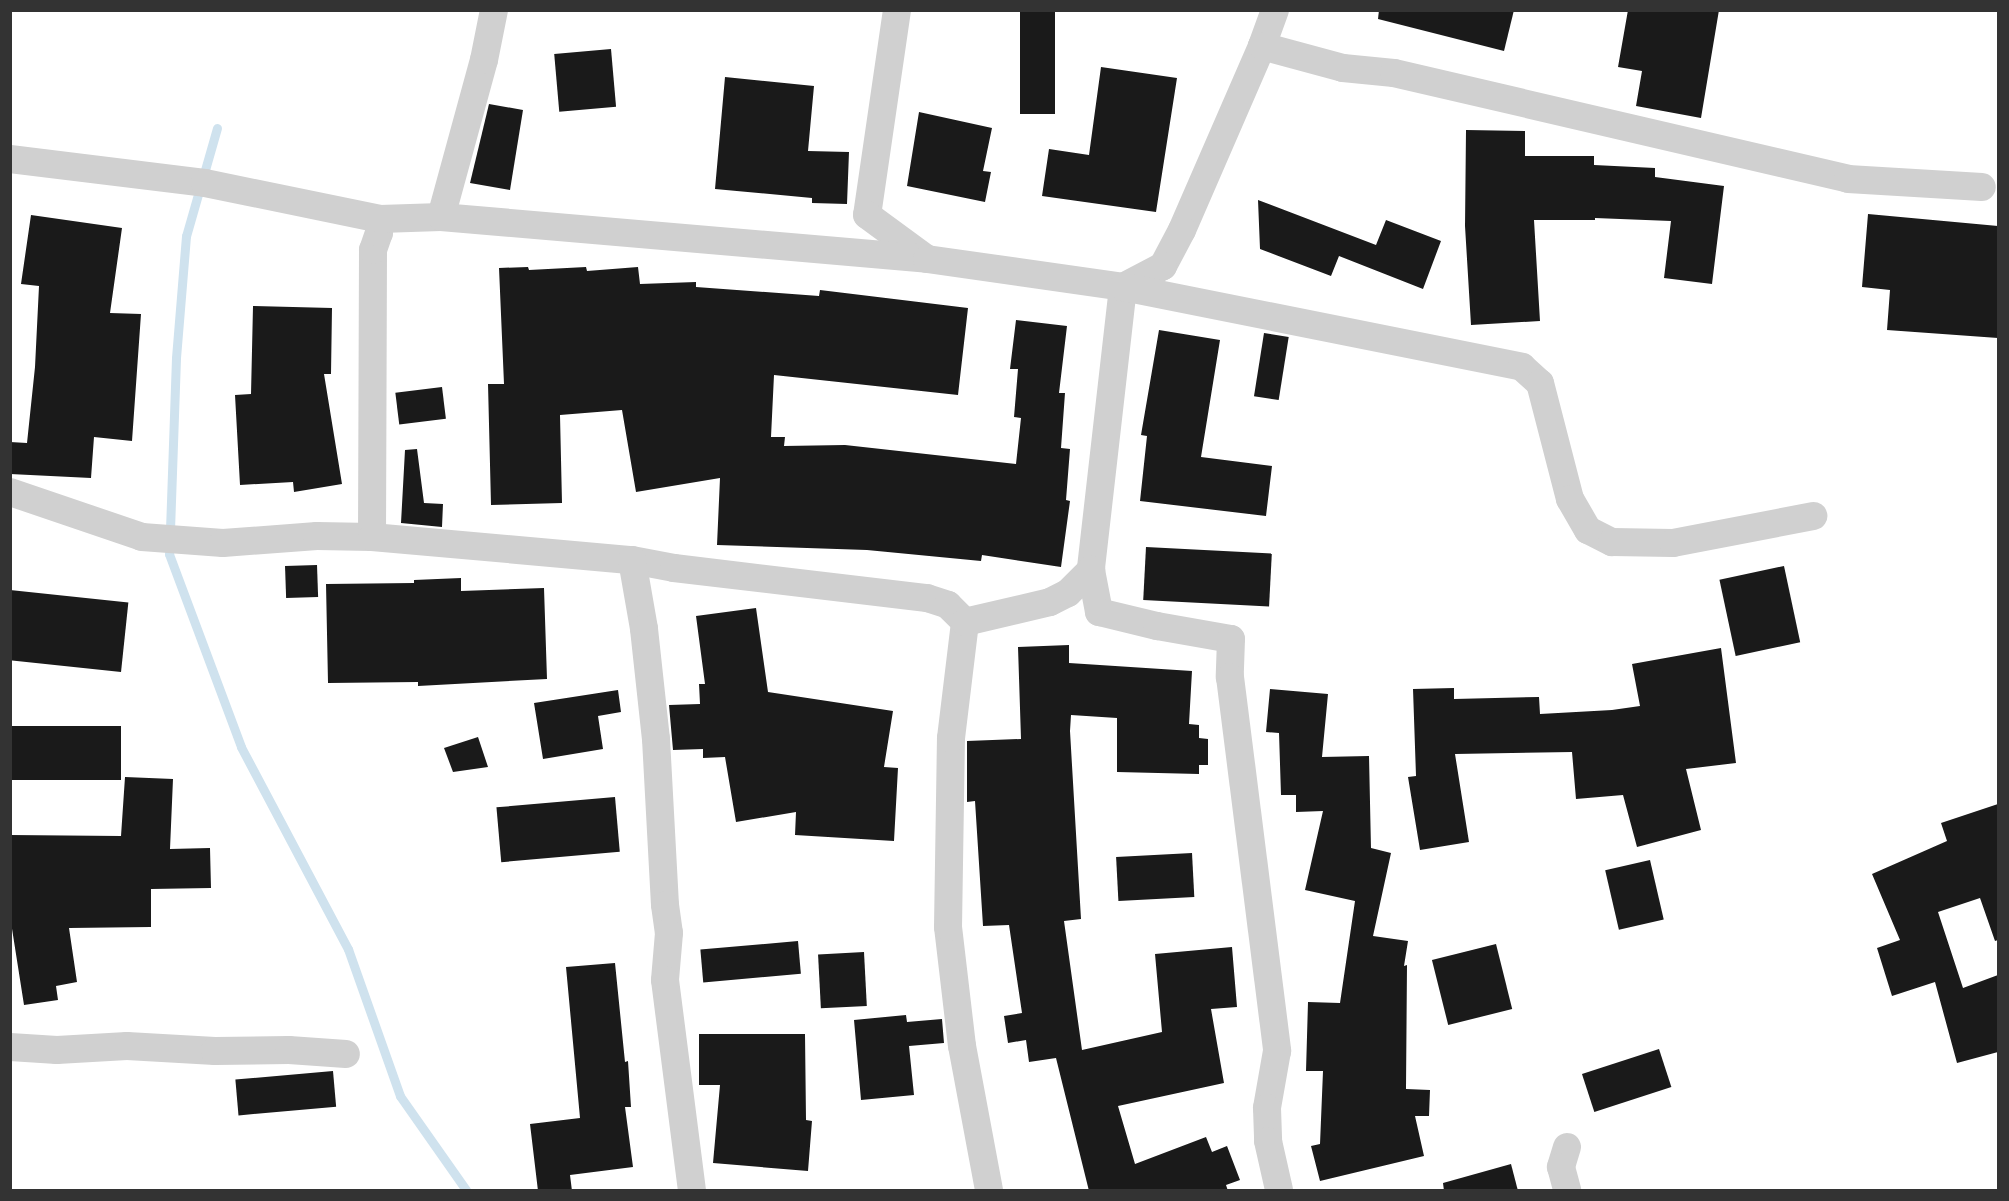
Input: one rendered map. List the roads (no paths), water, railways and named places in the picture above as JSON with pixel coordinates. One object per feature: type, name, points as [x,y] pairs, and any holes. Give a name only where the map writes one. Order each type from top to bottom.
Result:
[{"type":"street","points":[[441,218],[494,10]]},
{"type":"street","points":[[897,10],[867,215],[927,259]]},
{"type":"street","points":[[1123,287],[1163,266],[1182,230],[1262,46],[1275,10]]},
{"type":"street","points":[[1262,46],[1342,68],[1394,73],[1848,179],[1982,187]]},
{"type":"street","points":[[10,159],[197,182],[380,219],[441,218],[927,259],[1123,287],[1522,367],[1540,383],[1570,500],[1588,530],[1612,542],[1673,543],[1813,516]]},
{"type":"street","points":[[372,537],[373,250],[379,233],[380,219]]},
{"type":"street","points":[[1099,612],[1091,570],[1123,287]]},
{"type":"street","points":[[10,492],[142,537],[223,543],[317,536],[372,537],[632,560],[674,568],[927,598],[948,605],[966,622]]},
{"type":"street","points":[[632,560],[644,630],[657,740],[665,905],[669,933],[665,980],[692,1191]]},
{"type":"street","points":[[966,622],[1050,602],[1068,593],[1091,570]]},
{"type":"street","points":[[1050,602],[1157,626],[1231,639],[1230,676],[1277,1050],[1267,1119],[1271,1165],[1279,1191]]},
{"type":"street","points":[[966,622],[951,738],[948,927],[962,1046],[988,1191]]},
{"type":"street","points":[[10,1047],[57,1050],[127,1046],[215,1051],[289,1050],[346,1054]]},
{"type":"street","points":[[1567,1147],[1562,1167],[1567,1191]]},
{"type":"waterway","points":[[217,128],[186,236],[176,358],[169,554],[241,747],[348,949],[400,1096],[466,1190]]}]
